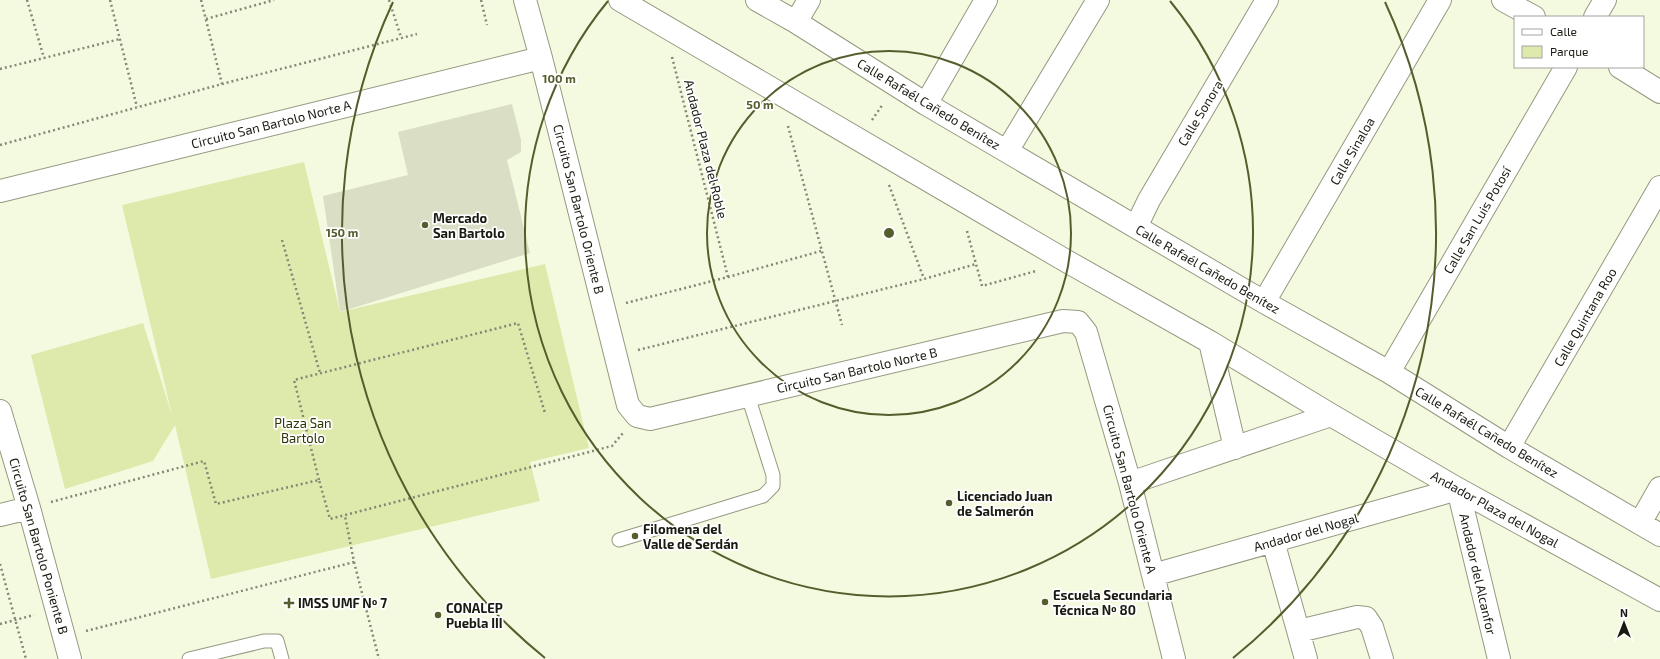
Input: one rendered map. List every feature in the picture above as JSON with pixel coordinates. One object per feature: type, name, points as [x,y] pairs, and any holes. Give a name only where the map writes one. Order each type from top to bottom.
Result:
[{"type":"street","name":"Circuito San Bartolo Oriente B","points":[[525,0],[542,58],[628,405],[637,416]]},
{"type":"street","name":"Andador Plaza del Nogal","points":[[620,0],[876,151],[1210,342],[1458,489],[1660,600]]},
{"type":"street","name":"Calle Rafaél Cañedo Benítez","points":[[757,0],[796,22],[926,104],[1264,302],[1388,372],[1509,446],[1660,535]]},
{"type":"street","points":[[796,22],[809,0]]},
{"type":"street","points":[[926,104],[986,0]]},
{"type":"street","points":[[1007,151],[1098,0]]},
{"type":"street","name":"Calle Sonora","points":[[1136,227],[1149,200],[1267,0]]},
{"type":"street","name":"Calle Sinaloa","points":[[1264,302],[1440,0]]},
{"type":"street","points":[[1503,0],[1532,16]]},
{"type":"street","points":[[1596,16],[1605,0]]},
{"type":"street","name":"Circuito San Bartolo Norte A","points":[[0,191],[542,58]]},
{"type":"street","name":"Calle San Luis Potosí","points":[[1388,372],[1565,68]]},
{"type":"street","points":[[1622,68],[1660,92]]},
{"type":"street","name":"Calle Quintana Roo","points":[[1509,446],[1660,187]]},
{"type":"street","name":"Circuito San Bartolo Norte B","points":[[637,416],[650,419],[1063,321],[1078,322]]},
{"type":"street","name":"Circuito San Bartolo Oriente A","points":[[1078,322],[1086,332],[1130,483],[1174,659]]},
{"type":"street","points":[[1210,342],[1235,448]]},
{"type":"street","name":"Circuito San Bartolo Poniente B","points":[[0,411],[29,508],[70,659]]},
{"type":"street","points":[[1130,483],[1331,415]]},
{"type":"street","points":[[1640,523],[1660,488]]},
{"type":"street","name":"Andador del Nogal","points":[[1153,575],[1458,489]]},
{"type":"street","name":"Andador del Alcanfor","points":[[1458,489],[1499,659]]},
{"type":"street","points":[[0,515],[29,508]]},
{"type":"street","points":[[1273,541],[1306,659]]},
{"type":"street","points":[[1299,631],[1357,617],[1366,618],[1372,627],[1382,659]]},
{"type":"lane","points":[[619,540],[763,496],[772,486],[772,475],[748,396]]},
{"type":"lane","points":[[189,659],[264,641],[277,641],[282,659]]},
{"type":"path","points":[[27,0],[44,58]]},
{"type":"path","points":[[110,0],[136,107]]},
{"type":"path","points":[[200,0],[222,84]]},
{"type":"path","points":[[206,19],[274,0]]},
{"type":"path","points":[[389,0],[401,37]]},
{"type":"path","points":[[481,0],[487,25]]},
{"type":"path","name":"Andador Plaza del Roble","points":[[664,26],[728,278]]},
{"type":"path","points":[[0,145],[222,84],[401,37],[418,34]]},
{"type":"path","points":[[0,69],[120,39]]},
{"type":"path","points":[[858,140],[896,85]]},
{"type":"path","points":[[780,95],[834,302],[842,326]]},
{"type":"path","points":[[876,151],[924,279]]},
{"type":"path","points":[[958,198],[982,286],[1068,262]]},
{"type":"path","points":[[282,240],[320,373]]},
{"type":"path","points":[[604,308],[728,278],[821,251]]},
{"type":"path","points":[[616,356],[670,341],[924,279],[976,264]]},
{"type":"path","points":[[545,413],[518,323],[294,380],[330,519],[612,446],[637,416]]},
{"type":"path","points":[[29,508],[204,461],[216,504],[319,480]]},
{"type":"path","points":[[345,516],[354,562],[380,659]]},
{"type":"path","points":[[64,637],[354,562]]},
{"type":"path","points":[[0,564],[26,659]]},
{"type":"path","points":[[0,624],[56,610]]},
{"type":"green space","name":"Plaza San Bartolo","points":[[304,162],[340,312],[545,264],[589,448],[530,462],[540,501],[211,579],[175,425],[153,461],[65,489],[31,355],[143,323],[172,415],[122,205]]},
{"type":"building","name":"Mercado San Bartolo","points":[[512,104],[521,140],[521,152],[507,160],[530,253],[340,312],[323,196],[408,175],[398,132]]},
{"type":"place","name":"Mercado San Bartolo","points":[[425,225]]},
{"type":"place","name":"Licenciado Juan de Salmerón","points":[[949,503]]},
{"type":"place","name":"Filomena del Valle de Serdán","points":[[635,536]]},
{"type":"place","name":"Escuela Secundaria Técnica Nº 80","points":[[1045,602]]},
{"type":"place","name":"IMSS UMF Nº 7","points":[[289,603]]},
{"type":"place","name":"CONALEP Puebla III","points":[[438,615]]}]
